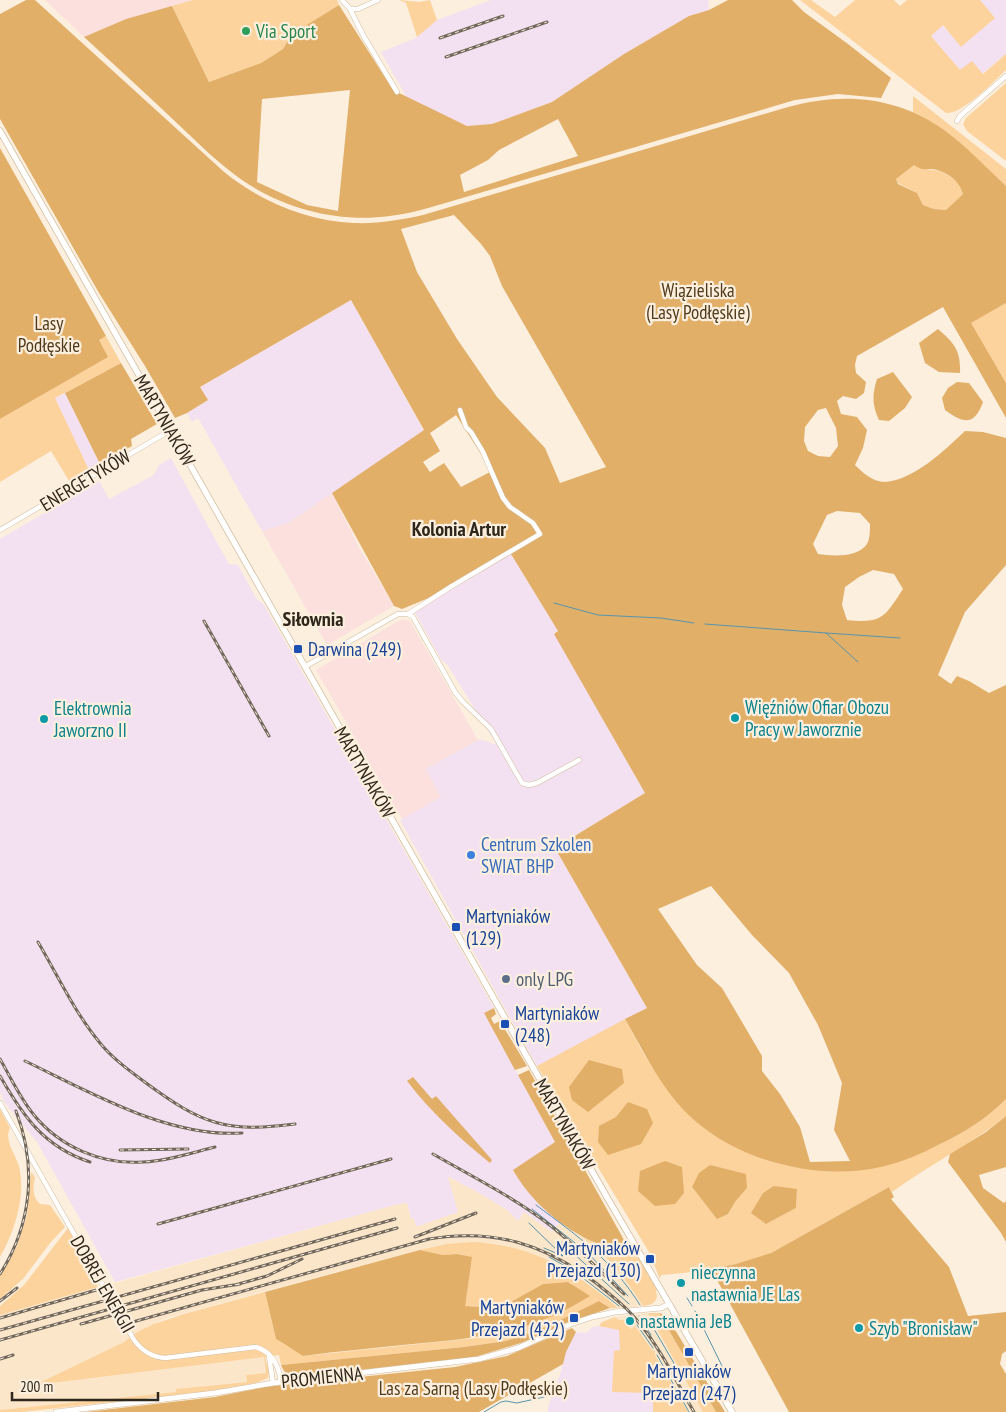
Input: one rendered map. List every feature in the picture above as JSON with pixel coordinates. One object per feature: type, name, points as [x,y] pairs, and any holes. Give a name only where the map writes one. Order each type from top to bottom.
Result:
[{"type":"main road","name":"MARTYNIAKÓW","points":[[0,130],[306,666],[349,745],[732,1412]]},
{"type":"street","points":[[342,0],[350,9],[359,28],[397,92]]},
{"type":"street","points":[[350,9],[378,0]]},
{"type":"street","points":[[957,122],[963,113],[1006,76]]},
{"type":"street","points":[[408,614],[540,534],[533,523],[510,507],[503,498],[483,452],[466,427],[460,410]]},
{"type":"street","name":"ENERGETYKÓW","points":[[0,530],[171,430]]},
{"type":"street","points":[[306,666],[398,614],[408,614],[413,617],[455,692],[491,729],[522,783],[529,785],[537,783],[579,760]]},
{"type":"street","name":"DOBREJ ENERGII","points":[[0,1103],[134,1340],[141,1348],[154,1356],[165,1358],[251,1346],[260,1348],[269,1355]]},
{"type":"street","name":"PROMIENNA","points":[[56,1412],[215,1393],[281,1382],[480,1359],[518,1348],[571,1324],[592,1317],[615,1312],[661,1308],[669,1304]]},
{"type":"street","points":[[269,1355],[275,1361],[281,1382]]},
{"type":"street","points":[[269,1355],[273,1383]]},
{"type":"shaded area","points":[[45,0],[194,1],[126,19],[84,37]]},
{"type":"shaded area","points":[[193,0],[337,0],[339,5],[292,34],[283,49],[261,63],[209,82],[172,6]]},
{"type":"shaded area","points":[[399,0],[419,2],[430,0],[437,20],[417,37],[406,3]]},
{"type":"shaded area","points":[[491,0],[708,0],[709,10],[689,16],[624,54],[552,102],[492,124],[467,126],[407,98],[381,52],[416,38],[437,20]]},
{"type":"shaded area","points":[[800,0],[811,0],[835,17],[855,0],[894,0],[900,6],[907,0],[980,0],[995,18],[961,47],[943,25],[931,36],[960,70],[972,61],[983,74],[1006,54],[1006,70],[961,109],[946,113]]},
{"type":"shaded area","points":[[980,0],[1006,0],[1006,54],[982,74],[961,71],[931,36],[942,25],[961,46],[995,18]]},
{"type":"shaded area","points":[[1006,83],[1006,161],[967,131],[963,124],[966,118]]},
{"type":"shaded area","points":[[913,96],[1006,169],[1006,186],[951,136],[913,112]]},
{"type":"shaded area","points":[[914,164],[922,169],[938,171],[948,176],[961,184],[963,194],[946,210],[934,209],[923,205],[917,193],[898,183],[896,179]]},
{"type":"shaded area","points":[[351,300],[424,431],[288,523],[262,531],[198,418],[192,422],[187,413],[208,400],[200,387]]},
{"type":"shaded area","points":[[1006,303],[1006,383],[970,323]]},
{"type":"shaded area","points":[[106,336],[121,363],[55,398],[89,470],[71,484],[51,451],[0,482],[0,419],[107,357],[98,339]]},
{"type":"shaded area","points":[[65,393],[100,464],[89,470],[55,398]]},
{"type":"shaded area","name":"Elektrownia Jaworzno II","points":[[171,458],[229,564],[238,565],[256,598],[264,605],[494,1008],[484,1013],[555,1142],[513,1171],[530,1194],[560,1222],[552,1232],[524,1212],[518,1221],[507,1210],[449,1177],[458,1212],[416,1227],[414,1219],[411,1219],[407,1203],[395,1205],[115,1282],[37,1142],[4,1102],[0,1092],[0,539],[99,481],[109,499],[154,475],[159,465]]},
{"type":"shaded area","points":[[332,493],[360,549],[394,606],[327,645],[262,531],[288,523]]},
{"type":"shaded area","points":[[511,554],[558,631],[554,633],[645,793],[555,848],[647,1008],[537,1066],[400,820],[441,797],[426,769],[480,739],[497,745],[447,664],[442,661],[414,611]]},
{"type":"shaded area","points":[[402,619],[410,621],[478,740],[427,769],[441,797],[402,819],[316,670]]},
{"type":"shaded area","points":[[625,1019],[651,1065],[694,1119],[705,1129],[731,1145],[770,1161],[818,1170],[842,1171],[866,1168],[914,1155],[957,1136],[991,1113],[1006,1099],[1006,1116],[892,1192],[889,1187],[771,1253],[717,1268],[661,1275],[660,1279],[649,1252],[537,1066]],"holes":[[[692,1187],[747,1188],[728,1214],[717,1218]],[[797,1189],[796,1208],[766,1224]]]},
{"type":"shaded area","points":[[0,1109],[10,1128],[8,1139],[19,1165],[21,1193],[14,1227],[0,1257]]},
{"type":"shaded area","points":[[31,1172],[35,1177],[34,1192],[37,1201],[40,1204],[50,1205],[65,1227],[50,1243],[23,1279],[0,1299],[0,1276],[17,1246],[27,1215]]},
{"type":"shaded area","points":[[448,1177],[507,1210],[518,1221],[524,1212],[552,1232],[560,1222],[589,1242],[604,1256],[627,1280],[643,1306],[618,1308],[579,1276],[552,1261],[528,1252],[507,1246],[483,1243],[447,1244],[167,1318],[139,1331],[124,1342],[41,1382],[30,1385],[264,1357],[266,1373],[246,1375],[247,1382],[176,1389],[176,1392],[0,1410],[0,1315],[395,1205],[407,1203],[411,1218],[414,1219],[416,1227],[458,1212]]},
{"type":"shaded area","points":[[68,1228],[98,1287],[0,1315],[0,1306],[24,1285]]},
{"type":"shaded area","points":[[581,1236],[597,1244],[632,1256],[628,1247],[631,1245],[657,1290],[655,1301],[652,1304],[643,1306],[615,1268]]},
{"type":"shaded area","points":[[471,1242],[513,1248],[550,1262],[585,1282],[618,1308],[610,1308],[599,1301],[546,1327],[506,1341],[464,1347],[281,1365],[279,1355],[265,1357],[269,1372],[268,1378],[256,1383],[220,1390],[22,1412],[0,1412],[0,1410],[176,1392],[176,1389],[247,1382],[246,1375],[266,1373],[264,1357],[26,1386],[41,1382],[124,1342],[139,1331],[154,1324],[265,1292],[276,1339],[292,1347],[303,1356],[476,1338],[507,1332],[573,1284],[568,1282],[543,1284],[500,1308],[465,1306],[463,1255],[443,1255],[420,1250],[447,1244]]},
{"type":"shaded area","points":[[648,1313],[703,1412],[688,1412],[655,1355],[655,1351],[653,1351],[635,1326],[631,1329],[615,1317]]},
{"type":"shaded area","points":[[648,1313],[659,1313],[716,1412],[703,1412]]},
{"type":"shaded area","points":[[615,1317],[623,1320],[631,1329],[635,1326],[653,1351],[655,1351],[655,1355],[688,1412],[653,1412],[653,1393],[612,1392],[614,1351],[620,1350],[619,1330],[599,1326],[602,1322]]},
{"type":"shaded area","points":[[599,1326],[634,1332],[655,1351],[653,1412],[548,1412],[566,1352],[576,1332],[586,1333],[593,1327]]},
{"type":"green space","name":"Wiązieliska (Lasy Podłęskie)","points":[[26,0],[35,0],[237,182],[284,208],[301,214],[336,221],[371,223],[423,215],[788,107],[829,99],[869,100],[907,110],[926,119],[960,143],[1006,186],[1006,303],[971,323],[1006,383],[1006,418],[943,307],[857,356],[856,373],[866,382],[864,393],[856,399],[843,396],[837,401],[841,414],[857,417],[867,430],[863,448],[855,465],[868,476],[881,482],[896,480],[918,470],[939,455],[965,431],[983,432],[1006,438],[1006,565],[965,612],[938,675],[951,684],[957,676],[989,693],[1006,685],[1006,1099],[983,1119],[966,1130],[912,1157],[885,1166],[835,1172],[809,1170],[784,1165],[735,1147],[713,1134],[682,1108],[655,1072],[625,1019],[647,1008],[555,848],[645,793],[554,634],[558,631],[511,554],[453,588],[402,609],[394,606],[332,493],[424,430],[351,300],[200,387],[208,400],[175,418],[99,293],[0,119],[0,14]],"holes":[[[914,165],[924,169],[937,170],[954,179],[963,194],[946,210],[934,209],[923,205],[917,193],[898,184],[896,179]],[[454,215],[490,256],[502,286],[606,467],[560,483],[545,448],[497,397],[457,339],[417,272],[401,229]],[[826,408],[836,428],[838,446],[830,457],[818,456],[808,451],[804,441],[805,427],[818,410]],[[456,415],[490,472],[461,487],[444,463],[430,472],[423,462],[440,451],[430,433]],[[837,511],[860,513],[870,524],[868,542],[858,552],[844,555],[818,554],[813,544],[827,515]],[[873,570],[894,574],[903,589],[892,606],[882,616],[868,621],[859,621],[847,620],[842,605],[845,587]],[[711,886],[752,935],[789,973],[818,1025],[842,1083],[834,1130],[850,1161],[810,1162],[800,1127],[780,1094],[762,1071],[762,1056],[722,988],[697,965],[658,909]]]},
{"type":"green space","points":[[728,0],[792,0],[804,12],[891,78],[881,98],[838,94],[795,100],[423,209],[390,216],[371,218],[351,217],[313,212],[294,206],[258,190],[242,180],[209,154],[84,37],[126,19],[172,6],[209,82],[261,63],[283,49],[292,34],[339,5],[393,90],[467,126],[492,124],[552,102],[624,54],[689,16],[709,10]],"holes":[[[350,90],[338,211],[307,205],[257,182],[262,99]],[[558,119],[578,156],[464,192],[460,175],[488,160],[499,150]]]},
{"type":"green space","name":"Lasy Podłęskie","points":[[0,148],[106,336],[99,340],[108,357],[0,419]]},
{"type":"green space","points":[[938,329],[958,353],[960,373],[939,372],[925,363],[919,343]]},
{"type":"green space","points":[[121,363],[157,424],[131,439],[132,446],[100,464],[65,393]]},
{"type":"green space","points":[[893,372],[912,397],[905,408],[889,421],[879,420],[874,400],[877,379]]},
{"type":"green space","points":[[957,382],[969,383],[983,402],[980,410],[972,419],[963,420],[957,418],[945,410],[942,398],[948,388]]},
{"type":"green space","points":[[494,1008],[496,1014],[491,1018],[494,1024],[500,1021],[527,1066],[515,1070],[484,1013]]},
{"type":"green space","points":[[589,1060],[622,1069],[624,1083],[588,1112],[572,1100],[569,1087]]},
{"type":"green space","points":[[529,1070],[633,1256],[596,1243],[560,1222],[538,1203],[520,1182],[513,1170],[555,1142],[518,1075]]},
{"type":"green space","points":[[413,1077],[432,1099],[436,1096],[492,1160],[490,1163],[456,1134],[426,1103],[407,1081]]},
{"type":"green space","points":[[628,1102],[647,1109],[653,1123],[641,1144],[608,1155],[598,1142],[599,1126],[616,1117]]},
{"type":"green space","points":[[1006,1116],[1006,1167],[979,1175],[983,1188],[1004,1203],[1006,1201],[1006,1242],[948,1162],[950,1154],[986,1132]]},
{"type":"green space","points":[[665,1161],[682,1167],[684,1193],[675,1204],[655,1206],[638,1191],[640,1171]]},
{"type":"green space","points":[[710,1165],[746,1174],[747,1188],[728,1214],[717,1219],[692,1187],[699,1173]]},
{"type":"green space","points":[[774,1186],[797,1189],[796,1208],[766,1224],[751,1213],[763,1193]]},
{"type":"green space","points":[[889,1187],[894,1197],[891,1199],[949,1267],[968,1316],[1006,1312],[1006,1351],[1002,1354],[1000,1364],[1006,1374],[1006,1412],[789,1412],[717,1280],[711,1274],[697,1272],[736,1264],[771,1253]]},
{"type":"green space","points":[[420,1250],[443,1255],[457,1254],[472,1257],[465,1306],[500,1308],[543,1284],[568,1282],[590,1296],[547,1318],[526,1326],[483,1336],[303,1356],[276,1339],[265,1292]]},
{"type":"green space","points":[[599,1301],[610,1308],[567,1323],[521,1343],[475,1357],[300,1377],[299,1375],[288,1374],[281,1365],[464,1347],[506,1341],[546,1327]]},
{"type":"green space","points":[[659,1313],[666,1315],[725,1412],[716,1412]]},
{"type":"green space","name":"Las za Sarną (Lasy Podłęskie)","points":[[572,1328],[576,1332],[566,1352],[563,1364],[479,1412],[86,1412],[215,1397],[264,1387],[455,1367],[507,1356]]},
{"type":"waterway","points":[[554,603],[598,615],[661,618],[694,623]]},
{"type":"waterway","points":[[705,624],[826,633],[858,662]]},
{"type":"waterway","points":[[826,633],[900,638]]},
{"type":"waterway","points":[[536,1205],[606,1262],[618,1274],[640,1305]]},
{"type":"waterway","points":[[532,1209],[589,1254],[628,1296]]},
{"type":"waterway","points":[[529,1223],[563,1256],[544,1248]]},
{"type":"waterway","points":[[560,1241],[629,1304]]},
{"type":"waterway","points":[[549,1257],[574,1271],[619,1306]]},
{"type":"waterway","points":[[687,1298],[692,1306]]},
{"type":"waterway","points":[[695,1311],[723,1368]]},
{"type":"waterway","points":[[639,1316],[651,1335]]},
{"type":"waterway","points":[[647,1317],[682,1377]]},
{"type":"waterway","points":[[637,1325],[653,1348]]},
{"type":"waterway","points":[[657,1355],[689,1412]]},
{"type":"waterway","points":[[484,1412],[501,1402],[517,1403],[544,1397]]},
{"type":"railway","points":[[440,38],[503,16]]},
{"type":"railway","points":[[446,57],[547,22]]},
{"type":"railway","points":[[204,621],[269,736]]},
{"type":"railway","points":[[38,942],[75,1007],[100,1043],[110,1054],[146,1083],[183,1108],[215,1122],[232,1126],[250,1127],[295,1124]]},
{"type":"railway","points":[[0,1059],[20,1095],[34,1115],[56,1136],[83,1152],[112,1160],[143,1162],[170,1158],[215,1147]]},
{"type":"railway","points":[[25,1061],[103,1099],[158,1121],[214,1133],[242,1133]]},
{"type":"railway","points":[[0,1076],[26,1117],[47,1139],[74,1156],[90,1162]]},
{"type":"railway","points":[[0,1274],[11,1255],[19,1235],[25,1215],[28,1194],[27,1153],[16,1111]]},
{"type":"railway","points":[[120,1150],[188,1149]]},
{"type":"railway","points":[[433,1154],[494,1188],[551,1226],[624,1294]]},
{"type":"railway","points":[[158,1224],[391,1159]]},
{"type":"railway","points":[[415,1237],[476,1213]]},
{"type":"railway","points":[[0,1330],[395,1219]]},
{"type":"railway","points":[[0,1340],[397,1228]]},
{"type":"railway","points":[[122,1325],[429,1239],[453,1236],[497,1238],[517,1242],[557,1258],[577,1269],[620,1302],[648,1334],[694,1412]]},
{"type":"railway","points":[[235,1285],[267,1276],[302,1259]]},
{"type":"railway","points":[[81,1324],[202,1290],[240,1284]]},
{"type":"railway","points":[[0,1318],[110,1286]]},
{"type":"railway","points":[[0,1301],[17,1288]]},
{"type":"railway","points":[[0,1359],[13,1355]]},
{"type":"place","name":"Via Sport","points":[[246,31]]},
{"type":"place","name":"Darwina (249)","points":[[298,649]]},
{"type":"place","name":"Więźniów Ofiar Obozu Pracy w Jaworznie","points":[[735,718]]},
{"type":"place","name":"Elektrownia Jaworzno II","points":[[44,719]]},
{"type":"place","name":"Centrum Szkolen SWIAT BHP","points":[[471,855]]},
{"type":"place","name":"Martyniaków (129)","points":[[456,927]]},
{"type":"place","name":"only LPG","points":[[506,979]]},
{"type":"place","name":"Martyniaków (248)","points":[[505,1024]]},
{"type":"place","name":"Martyniaków Przejazd (130)","points":[[650,1259]]},
{"type":"place","name":"nieczynna nastawnia JE Las","points":[[681,1283]]},
{"type":"place","name":"Martyniaków Przejazd (422)","points":[[574,1318]]},
{"type":"place","name":"nastawnia JeB","points":[[630,1321]]},
{"type":"place","name":"Szyb \"Bronisław\"","points":[[859,1328]]},
{"type":"place","name":"Martyniaków Przejazd (247)","points":[[689,1352]]},
{"type":"district","name":"Kolonia Artur","points":[[459,529]]},
{"type":"district","name":"Siłownia","points":[[313,619]]}]
